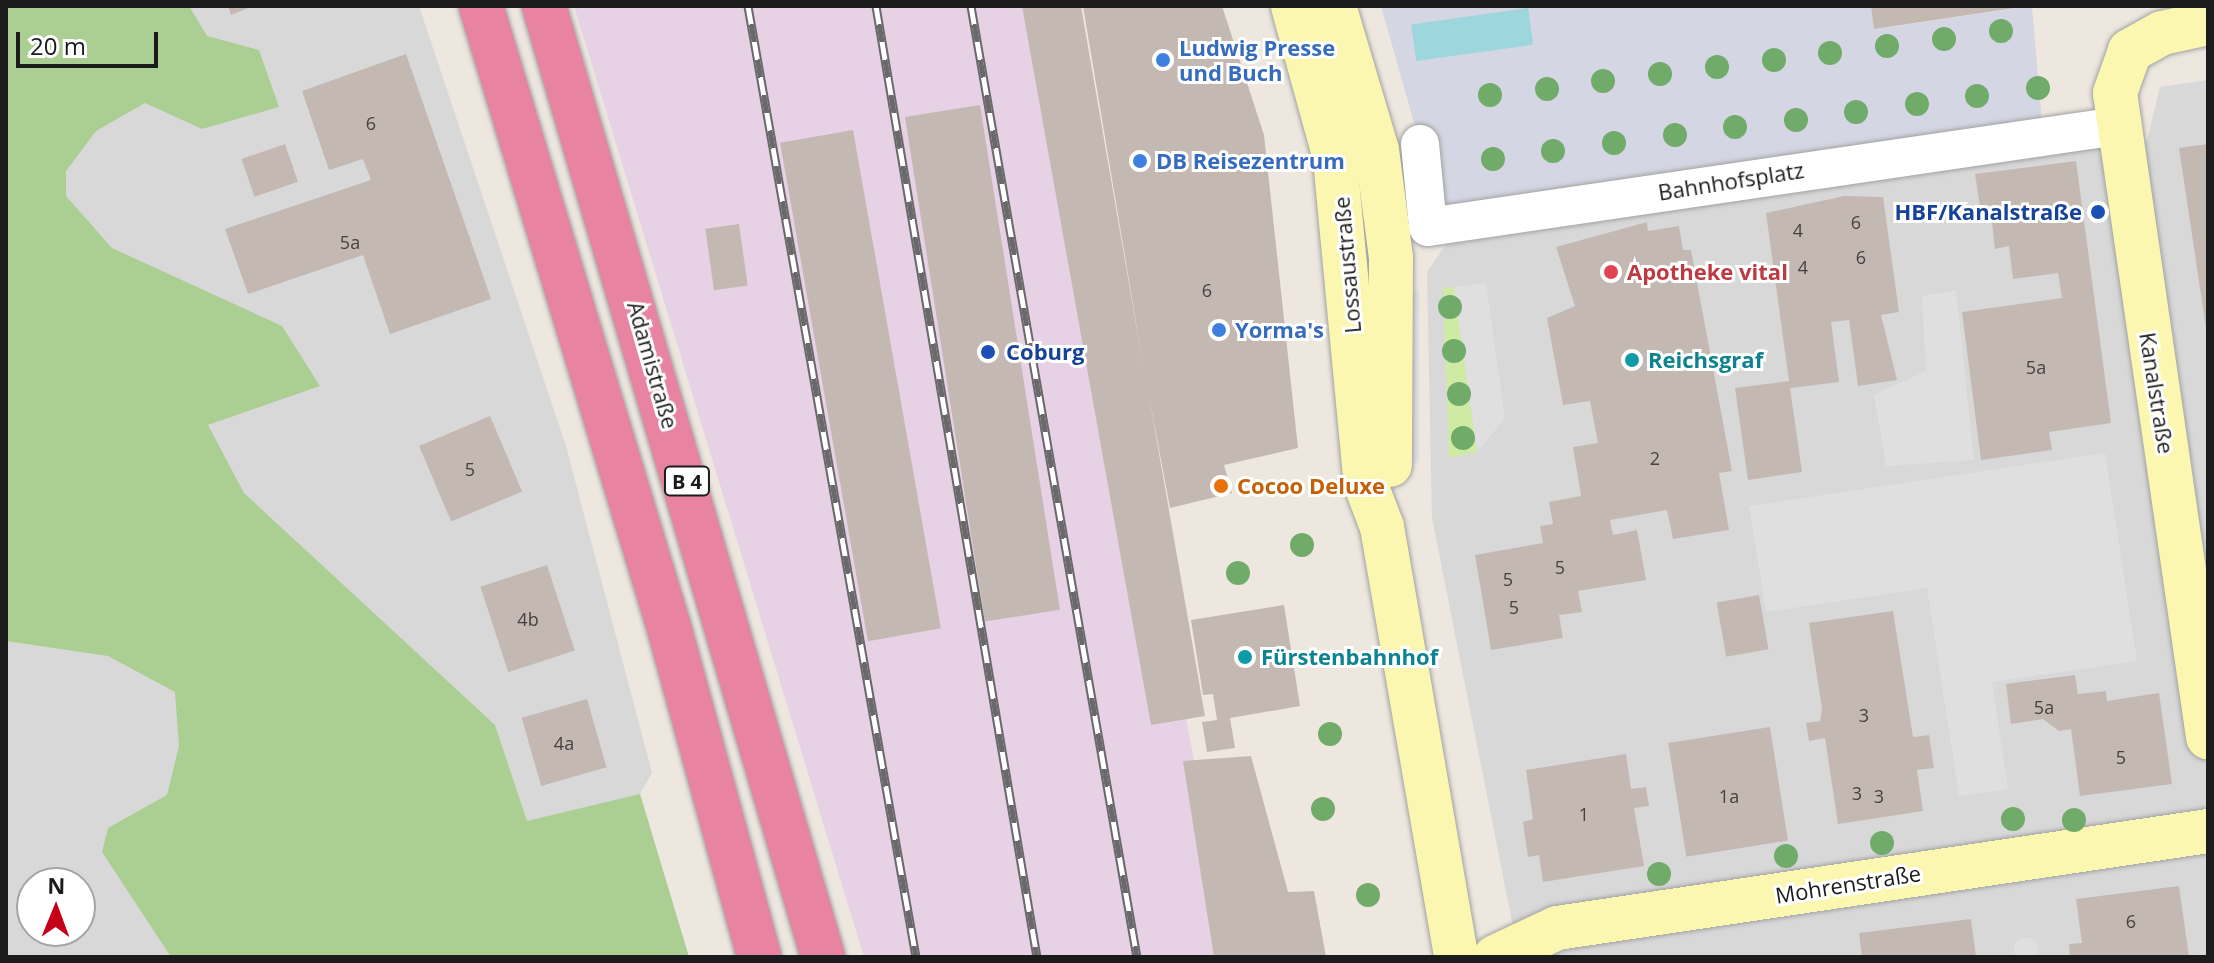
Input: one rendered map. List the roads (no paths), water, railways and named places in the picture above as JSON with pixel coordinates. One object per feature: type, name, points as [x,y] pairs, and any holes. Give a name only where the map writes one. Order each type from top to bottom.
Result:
[{"type":"highway","name":"B 4","points":[[481,6],[670,631],[759,957]]},
{"type":"highway","name":"Adamistraße","points":[[544,6],[823,957]]},
{"type":"street","name":"Lossaustraße","points":[[1293,6],[1335,159],[1366,485],[1382,527],[1456,957]]},
{"type":"street","name":"Lossaustraße","points":[[1334,6],[1377,150],[1391,258],[1390,487],[1382,527]]},
{"type":"street","name":"Kanalstraße","points":[[2208,23],[2162,33],[2130,51],[2116,81],[2118,126],[2208,737]]},
{"type":"street","name":"Bahnhofsplatz","points":[[1420,144],[1428,227],[2118,126]]},
{"type":"street","name":"Mohrenstraße","points":[[1495,957],[1557,928],[2208,831]]},
{"type":"water","points":[[1528,8],[1533,45],[1416,61],[1411,24]]},
{"type":"railway","points":[[748,6],[916,957]]},
{"type":"railway","points":[[876,6],[1037,957]]},
{"type":"railway","points":[[971,6],[1137,957]]},
{"type":"place","name":"Ludwig Presse und Buch","points":[[1163,60]]},
{"type":"place","name":"DB Reisezentrum","points":[[1140,161]]},
{"type":"place","name":"HBF/Kanalstraße","points":[[2098,212]]},
{"type":"place","name":"Apotheke vital","points":[[1611,272]]},
{"type":"place","name":"Yorma's","points":[[1219,330]]},
{"type":"place","name":"Coburg","points":[[988,352]]},
{"type":"place","name":"Reichsgraf","points":[[1632,360]]},
{"type":"place","name":"Cocoo Deluxe","points":[[1221,486]]},
{"type":"place","name":"Fürstenbahnhof","points":[[1245,657]]}]
